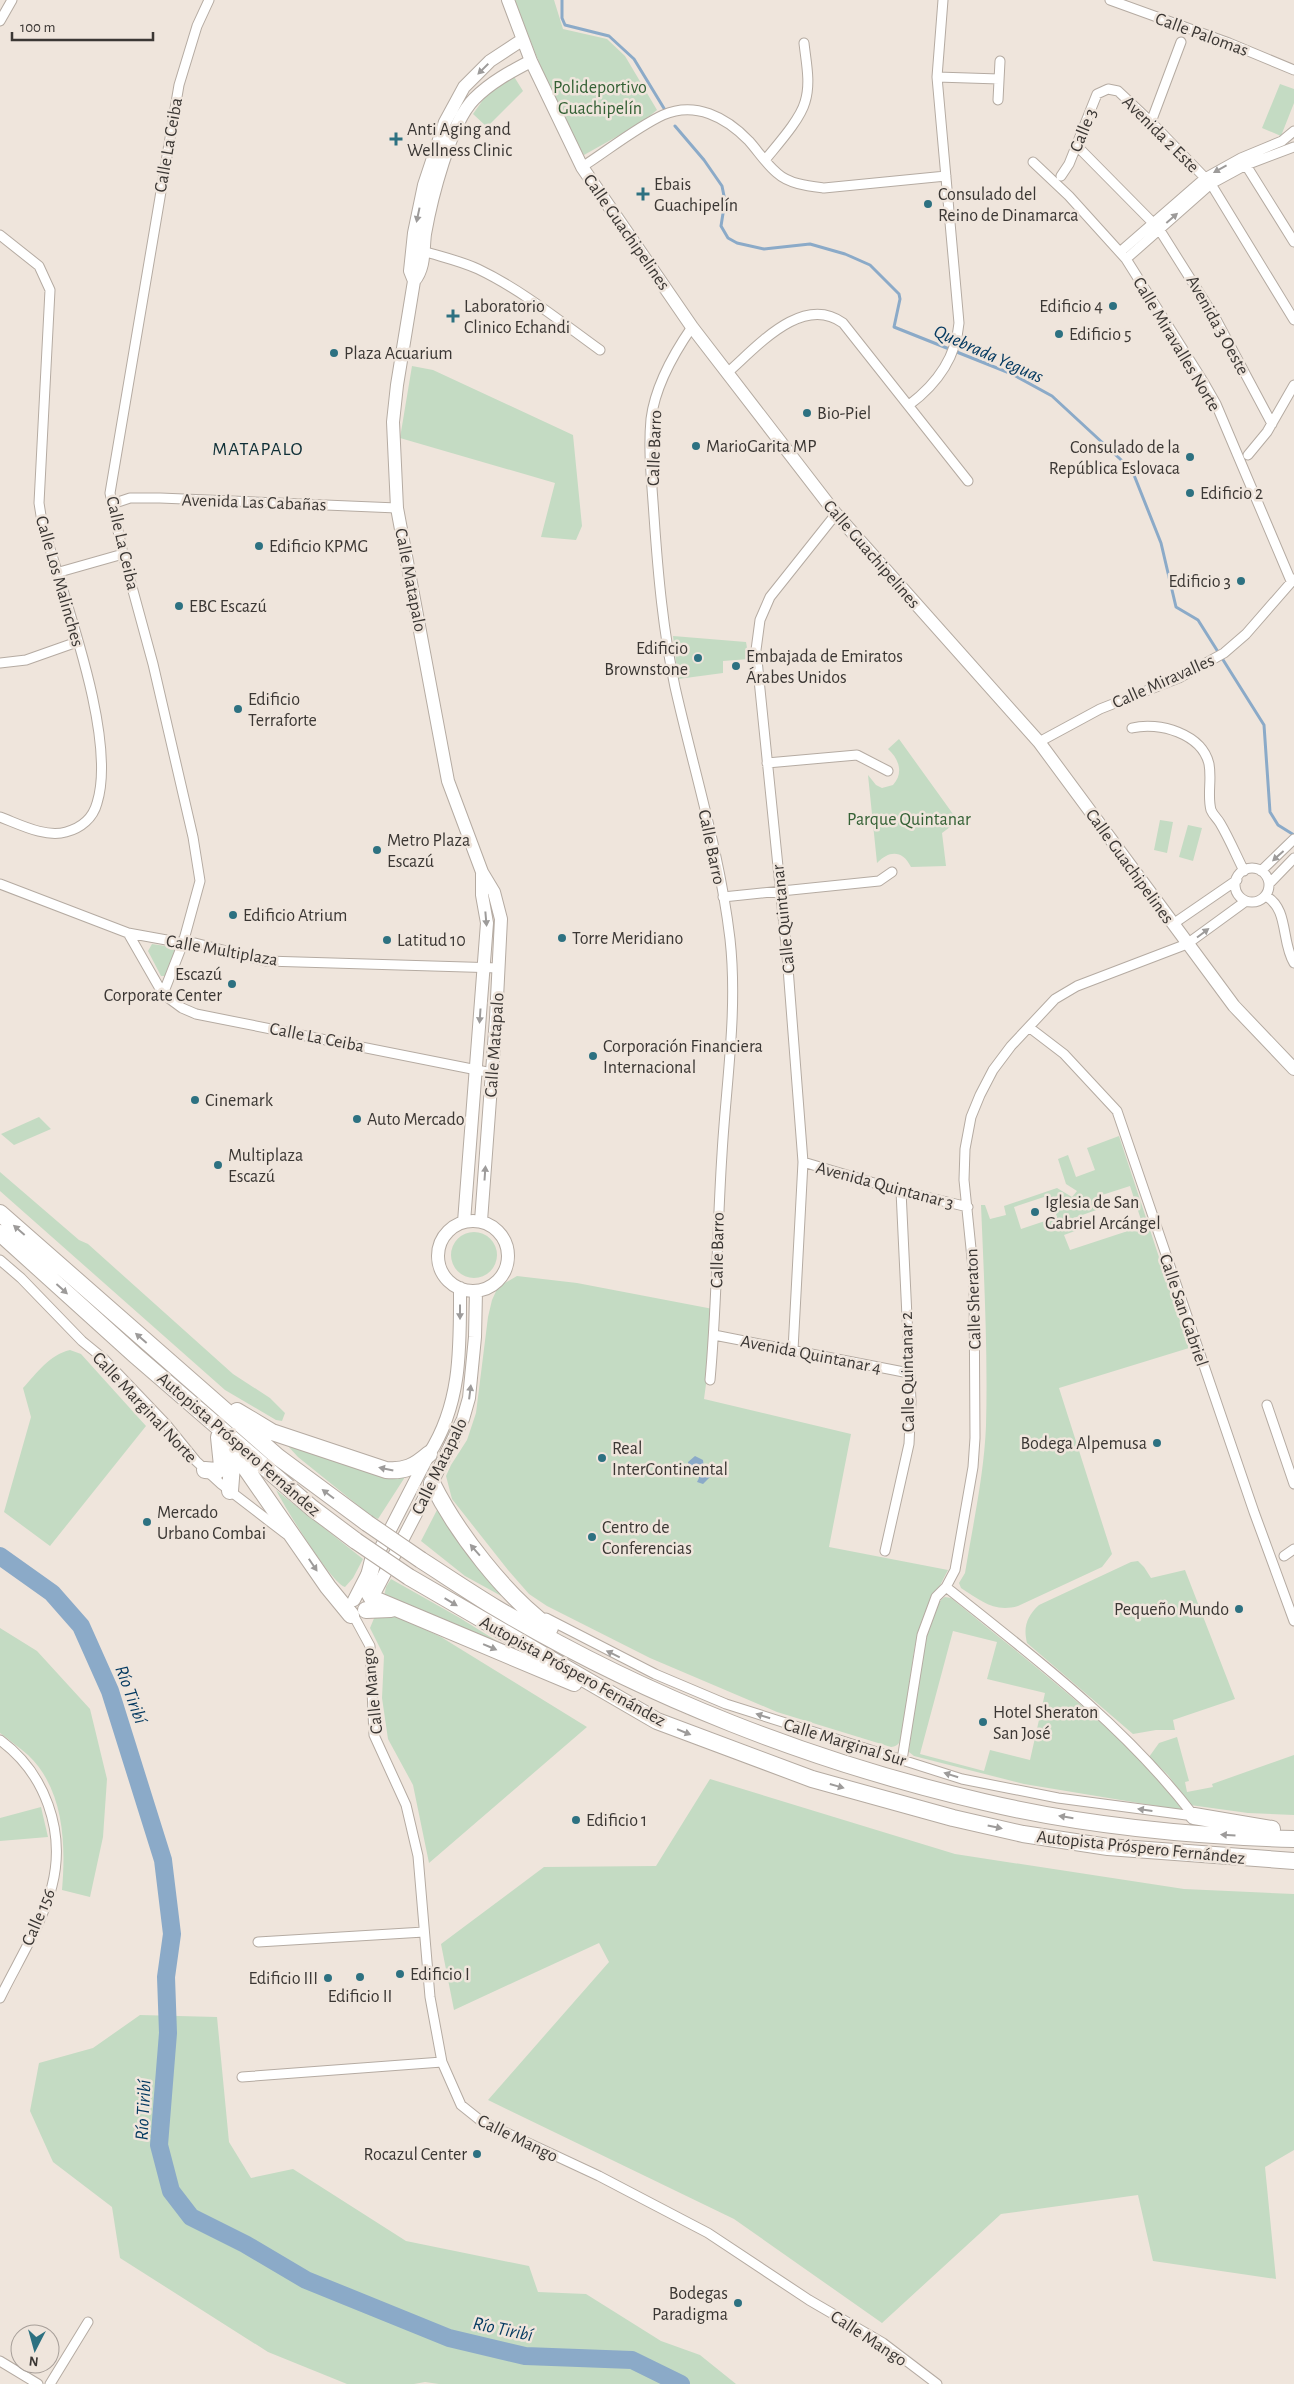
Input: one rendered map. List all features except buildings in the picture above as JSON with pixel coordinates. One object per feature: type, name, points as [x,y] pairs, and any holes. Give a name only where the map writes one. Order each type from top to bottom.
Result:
[{"type":"highway","name":"Autopista Próspero Fernández","points":[[0,1213],[278,1456],[367,1523],[496,1608],[637,1682],[680,1702],[784,1743],[916,1784],[985,1802],[1093,1822],[1160,1830],[1294,1839]]},
{"type":"highway","name":"Autopista Próspero Fernández","points":[[0,1233],[135,1355],[312,1508],[409,1577],[634,1709],[688,1734],[812,1779],[953,1818],[1023,1834],[1108,1847],[1294,1861]]},
{"type":"highway","points":[[135,1355],[233,1452],[328,1587],[361,1606],[396,1609],[634,1709]]},
{"type":"highway","points":[[178,1370],[272,1432],[324,1450],[386,1470],[401,1472],[416,1465],[429,1454]]},
{"type":"highway","points":[[205,1470],[217,1471],[222,1466],[219,1438]]},
{"type":"highway","points":[[230,1491],[233,1452]]},
{"type":"highway","points":[[432,1483],[447,1512],[466,1540],[534,1616],[556,1632],[637,1682]]},
{"type":"highway","points":[[361,1606],[373,1560]]},
{"type":"highway","points":[[1194,1816],[1294,1833]]},
{"type":"street","points":[[0,21],[12,0]]},
{"type":"street","name":"Calle La Ceiba","points":[[163,994],[183,943],[200,881],[193,837],[155,674],[123,554],[110,493],[111,475],[179,85],[196,26],[209,0]]},
{"type":"street","name":"Calle Guachipelines","points":[[508,0],[531,61],[582,166],[692,327],[836,514],[1039,742],[1234,1006],[1294,1069]]},
{"type":"street","points":[[909,405],[923,395],[936,380],[954,350],[959,323],[938,77],[943,0]]},
{"type":"street","name":"Calle Palomas","points":[[1110,0],[1230,43],[1294,70]]},
{"type":"street","name":"Calle Matapalo","points":[[414,281],[410,271],[414,233],[424,185],[445,122],[464,87],[490,62],[522,40]]},
{"type":"street","points":[[1152,122],[1182,42]]},
{"type":"street","points":[[765,160],[790,127],[805,102],[808,76],[804,43]]},
{"type":"street","name":"Calle Matapalo","points":[[481,1222],[501,919],[494,892],[482,872],[448,781],[397,508],[393,422],[396,385],[414,281],[420,273],[435,188],[456,130],[473,100],[496,79],[531,61]]},
{"type":"street","points":[[998,100],[1000,61]]},
{"type":"street","points":[[938,77],[999,79]]},
{"type":"street","name":"Avenida 2 Este","points":[[1108,89],[1118,91],[1152,122],[1208,181],[1294,320]]},
{"type":"street","name":"Calle 3","points":[[1061,176],[1077,146],[1097,94],[1108,89]]},
{"type":"street","points":[[582,166],[663,115],[681,110],[696,110],[720,118],[736,128],[778,174],[793,182],[824,188],[946,176]]},
{"type":"street","points":[[1123,255],[1208,181],[1282,141],[1294,131]]},
{"type":"street","name":"Avenida 3 Oeste","points":[[1077,146],[1156,225],[1217,321],[1272,424]]},
{"type":"street","points":[[1243,161],[1294,147]]},
{"type":"street","points":[[1243,161],[1294,242]]},
{"type":"street","name":"Calle Miravalles Norte","points":[[1033,162],[1069,196],[1123,255],[1216,404],[1293,580]]},
{"type":"street","name":"Calle Los Malinches","points":[[0,235],[39,266],[50,290],[39,503],[56,573],[97,716],[103,771],[97,803],[90,818],[82,826],[64,833],[43,832],[0,817]]},
{"type":"street","points":[[423,251],[462,263],[495,278],[529,299],[600,350]]},
{"type":"street","points":[[727,373],[784,325],[797,317],[830,315],[844,323],[968,481]]},
{"type":"street","name":"Calle Barro","points":[[692,327],[674,352],[656,399],[651,418],[650,458],[661,611],[675,686],[714,850],[730,940],[732,986],[729,1072],[718,1217],[714,1335],[710,1380]]},
{"type":"street","points":[[1248,455],[1272,424],[1294,385]]},
{"type":"street","name":"Avenida Las Cabañas","points":[[112,504],[130,498],[160,498],[397,508]]},
{"type":"street","name":"Calle Quintanar","points":[[793,1350],[803,1162],[780,892],[756,650],[760,620],[770,597],[836,514]]},
{"type":"street","points":[[56,573],[123,554]]},
{"type":"street","name":"Calle Miravalles","points":[[1039,742],[1100,709],[1179,678],[1224,653],[1246,634],[1293,580]]},
{"type":"street","points":[[0,663],[26,660],[77,642]]},
{"type":"street","points":[[1132,728],[1146,726],[1176,731],[1197,744],[1208,762],[1211,781],[1209,792],[1212,813],[1219,821],[1244,871]]},
{"type":"street","points":[[767,763],[857,756],[888,771]]},
{"type":"street","points":[[1261,871],[1294,839]]},
{"type":"street","points":[[1237,880],[1237,891],[1246,901],[1260,900],[1266,896],[1269,884],[1294,858]]},
{"type":"street","points":[[1172,924],[1237,880],[1244,871],[1253,869],[1261,871],[1269,884]]},
{"type":"street","name":"Calle Matapalo","points":[[464,1222],[487,923],[482,895],[482,872]]},
{"type":"street","points":[[723,897],[879,882],[892,872]]},
{"type":"street","name":"Calle Multiplaza","points":[[0,884],[128,933],[183,943],[196,943],[266,960],[499,968]]},
{"type":"street","points":[[1266,896],[1274,900],[1280,911],[1287,950],[1294,963]]},
{"type":"street","name":"Calle Sheraton","points":[[902,1760],[922,1635],[936,1597],[946,1587],[955,1570],[973,1467],[975,1438],[974,1278],[964,1180],[965,1149],[971,1117],[993,1070],[1012,1046],[1055,1000],[1078,986],[1187,944],[1246,901]]},
{"type":"street","name":"Calle La Ceiba","points":[[128,933],[163,994],[182,1008],[196,1014],[476,1069]]},
{"type":"street","name":"Calle San Gabriel","points":[[1030,1028],[1064,1054],[1117,1111],[1254,1512],[1294,1621]]},
{"type":"street","points":[[476,1069],[492,1073]]},
{"type":"street","name":"Avenida Quintanar 3","points":[[803,1162],[901,1190],[968,1206]]},
{"type":"street","name":"Calle Quintanar 2","points":[[884,1551],[909,1444],[911,1401],[908,1373],[901,1190]]},
{"type":"street","points":[[464,1222],[481,1222],[498,1231],[504,1239],[508,1257],[504,1273],[487,1288],[476,1290],[460,1288],[452,1284],[440,1269],[438,1251],[446,1233],[454,1226],[464,1222]]},
{"type":"street","name":"Calle Marginal Norte","points":[[0,1260],[21,1278],[82,1341],[104,1359],[166,1424],[205,1470],[299,1544]]},
{"type":"street","name":"Calle Matapalo","points":[[373,1560],[442,1433],[454,1396],[460,1335],[460,1288]]},
{"type":"street","name":"Calle Matapalo","points":[[360,1629],[361,1606],[432,1483],[463,1419],[469,1398],[476,1290]]},
{"type":"street","name":"Avenida Quintanar 4","points":[[714,1335],[908,1373]]},
{"type":"street","points":[[1268,1405],[1294,1484]]},
{"type":"street","points":[[1284,1556],[1294,1548]]},
{"type":"street","points":[[946,1587],[1052,1673],[1143,1755],[1194,1816]]},
{"type":"street","name":"Calle Marginal Sur","points":[[518,1600],[605,1650],[726,1704],[962,1779],[1058,1798],[1194,1816]]},
{"type":"street","name":"Calle Mango","points":[[361,1606],[360,1629],[370,1646],[374,1735],[406,1805],[418,1856],[430,1997],[442,2062],[461,2105],[470,2115],[547,2154],[599,2176],[708,2233],[809,2300],[883,2343],[936,2384]]},
{"type":"street","name":"Calle 156","points":[[0,1740],[29,1767],[51,1810],[57,1859],[52,1887],[44,1908],[0,1998]]},
{"type":"street","points":[[258,1942],[424,1932]]},
{"type":"street","points":[[242,2077],[442,2062]]},
{"type":"street","points":[[50,2384],[88,2322]]},
{"type":"street","points":[[0,2361],[38,2384]]},
{"type":"green space","name":"Polideportivo Guachipelín","points":[[515,0],[554,0],[563,29],[607,39],[625,56],[657,110],[641,123],[584,155],[555,99]]},
{"type":"green space","points":[[513,75],[523,91],[487,127],[473,114],[490,90]]},
{"type":"green space","points":[[1280,84],[1294,89],[1294,103],[1281,136],[1262,128]]},
{"type":"green space","points":[[412,366],[433,370],[573,435],[582,526],[576,540],[541,537],[555,483],[400,438]]},
{"type":"green space","points":[[673,636],[746,642],[749,659],[723,661],[723,673],[678,679]]},
{"type":"green space","name":"Parque Quintanar","points":[[899,739],[958,821],[942,833],[946,866],[911,867],[904,857],[896,854],[886,856],[877,863],[868,775],[876,785],[882,788],[893,785],[898,776],[899,766],[895,757],[888,749]]},
{"type":"green space","points":[[1160,820],[1173,822],[1167,853],[1154,850]]},
{"type":"green space","points":[[1188,825],[1202,828],[1193,861],[1179,857]]},
{"type":"green space","points":[[152,944],[172,947],[175,950],[167,976],[161,976],[148,951]]},
{"type":"green space","points":[[39,1117],[51,1129],[14,1145],[1,1134]]},
{"type":"green space","points":[[1119,1136],[1189,1348],[1059,1388],[1112,1554],[1102,1567],[1018,1606],[1009,1608],[994,1607],[961,1588],[959,1583],[965,1573],[975,1518],[986,1426],[986,1343],[981,1205],[985,1205],[990,1219],[1006,1215],[1004,1206],[1057,1188],[1072,1197],[1077,1191],[1066,1184],[1058,1159],[1068,1155],[1076,1177],[1095,1170],[1087,1148]],"holes":[[[1130,1186],[1143,1226],[1070,1250],[1064,1235],[1075,1231],[1071,1219],[1102,1208],[1099,1196]],[[1050,1195],[1057,1217],[1021,1229],[1014,1207]]]},
{"type":"green space","points":[[0,1172],[79,1240],[88,1244],[233,1374],[270,1398],[285,1413],[282,1421],[276,1420],[225,1390],[0,1191]]},
{"type":"green space","points":[[474,1232],[487,1236],[493,1242],[497,1255],[493,1268],[487,1274],[474,1278],[461,1274],[455,1268],[451,1255],[455,1242],[461,1236]]},
{"type":"green space","points":[[517,1276],[577,1283],[713,1309],[712,1340],[704,1399],[851,1434],[829,1547],[948,1570],[922,1620],[915,1645],[902,1733],[898,1744],[891,1747],[777,1712],[650,1658],[547,1606],[529,1594],[508,1570],[452,1499],[446,1476],[467,1440],[476,1413],[488,1317],[492,1300],[498,1287]]},
{"type":"green space","points":[[70,1350],[81,1354],[146,1426],[50,1546],[4,1512],[31,1417],[23,1388],[50,1360]]},
{"type":"green space","points":[[287,1445],[341,1460],[379,1475],[405,1477],[378,1519],[370,1515],[298,1457]]},
{"type":"green space","points":[[276,1490],[363,1559],[353,1578],[345,1587],[338,1582],[319,1559]]},
{"type":"green space","points":[[437,1510],[444,1516],[514,1603],[465,1576],[421,1541]]},
{"type":"green space","points":[[1138,1561],[1151,1578],[1185,1570],[1235,1699],[1173,1720],[1175,1730],[1156,1730],[1133,1734],[1027,1643],[1026,1627],[1029,1618],[1039,1605],[1131,1562]]},
{"type":"green space","points":[[391,1579],[460,1618],[516,1653],[384,1597],[386,1587]]},
{"type":"green space","points":[[945,1597],[951,1598],[1071,1696],[1128,1748],[1181,1805],[1181,1810],[1024,1784],[914,1756],[909,1752],[920,1668],[925,1643],[937,1605]],"holes":[[[953,1631],[997,1642],[987,1679],[1045,1693],[1030,1760],[990,1750],[984,1771],[920,1754]]]},
{"type":"green space","points":[[375,1616],[396,1616],[441,1637],[587,1727],[429,1863],[413,1785],[388,1739],[382,1698],[384,1656],[370,1628]]},
{"type":"green space","points":[[0,1628],[37,1651],[90,1709],[107,1779],[103,1837],[90,1897],[62,1890],[62,1836],[56,1801],[40,1769],[28,1755],[0,1733]]},
{"type":"green space","points":[[1177,1737],[1189,1781],[1185,1782],[1187,1792],[1213,1787],[1212,1784],[1294,1755],[1294,1815],[1248,1813],[1190,1805],[1168,1775],[1149,1757],[1159,1743]]},
{"type":"green space","points":[[710,1779],[955,1854],[1184,1889],[1294,1894],[1294,2150],[1265,2167],[1276,2279],[1153,2261],[1138,2195],[1001,2214],[882,2323],[734,2219],[488,2100],[609,1962],[599,1943],[454,2010],[441,1944],[544,1867],[656,1866]]},
{"type":"green space","points":[[41,1807],[48,1837],[0,1841],[0,1818]]},
{"type":"green space","points":[[140,2015],[217,2017],[229,2142],[251,2178],[293,2169],[406,2241],[529,2266],[538,2292],[586,2294],[661,2341],[700,2355],[736,2384],[439,2384],[425,2382],[414,2384],[347,2384],[268,2352],[120,2258],[112,2207],[53,2162],[30,2111],[39,2063],[93,2048]]},
{"type":"water","points":[[695,1456],[703,1460],[704,1470],[710,1477],[703,1484],[697,1482],[699,1478],[698,1471],[689,1468],[688,1462]]},
{"type":"waterway","name":"Quebrada Yeguas","points":[[562,0],[562,18],[565,25],[609,36],[634,59],[665,110]]},
{"type":"waterway","name":"Quebrada Yeguas","points":[[675,126],[704,160],[722,186],[725,201],[721,226],[728,238],[737,243],[764,249],[810,244],[845,254],[870,265],[899,294],[900,299],[894,327],[1012,374],[1052,396],[1132,470],[1161,543],[1176,607],[1198,620],[1264,725],[1270,812],[1278,825],[1294,835]]},
{"type":"waterway","name":"Río Tiribí","points":[[0,1556],[52,1593],[81,1626],[110,1691],[163,1860],[172,1934],[166,1977],[168,2033],[159,2145],[171,2191],[191,2217],[245,2244],[306,2280],[449,2338],[525,2356],[632,2360],[681,2384]]},
{"type":"place","name":"Anti Aging and Wellness Clinic","points":[[396,139]]},
{"type":"place","name":"Ebais Guachipelín","points":[[643,194]]},
{"type":"place","name":"Consulado del Reino de Dinamarca","points":[[928,204]]},
{"type":"place","name":"Edificio 4","points":[[1113,306]]},
{"type":"place","name":"Laboratorio Clinico Echandi","points":[[453,316]]},
{"type":"place","name":"Edificio 5","points":[[1059,334]]},
{"type":"place","name":"Plaza Acuarium","points":[[334,353]]},
{"type":"place","name":"Bio-Piel","points":[[807,413]]},
{"type":"place","name":"MarioGarita MP","points":[[696,446]]},
{"type":"place","name":"Consulado de la República Eslovaca","points":[[1190,457]]},
{"type":"place","name":"Edificio 2","points":[[1190,493]]},
{"type":"place","name":"Edificio KPMG","points":[[259,546]]},
{"type":"place","name":"Edificio 3","points":[[1241,581]]},
{"type":"place","name":"EBC Escazú","points":[[179,606]]},
{"type":"place","name":"Edificio Brownstone","points":[[698,658]]},
{"type":"place","name":"Embajada de Emiratos Árabes Unidos","points":[[736,666]]},
{"type":"place","name":"Edificio Terraforte","points":[[238,709]]},
{"type":"place","name":"Metro Plaza Escazú","points":[[377,850]]},
{"type":"place","name":"Edificio Atrium","points":[[233,915]]},
{"type":"place","name":"Torre Meridiano","points":[[562,938]]},
{"type":"place","name":"Latitud 10","points":[[387,940]]},
{"type":"place","name":"Escazú Corporate Center","points":[[232,984]]},
{"type":"place","name":"Corporación Financiera Internacional","points":[[593,1056]]},
{"type":"place","name":"Cinemark","points":[[195,1100]]},
{"type":"place","name":"Auto Mercado","points":[[357,1119]]},
{"type":"place","name":"Multiplaza Escazú","points":[[218,1165]]},
{"type":"place","name":"Iglesia de San Gabriel Arcángel","points":[[1035,1212]]},
{"type":"place","name":"Bodega Alpemusa","points":[[1157,1443]]},
{"type":"place","name":"Real InterContinental","points":[[602,1458]]},
{"type":"place","name":"Mercado Urbano Combai","points":[[147,1522]]},
{"type":"place","name":"Centro de Conferencias","points":[[592,1537]]},
{"type":"place","name":"Pequeño Mundo","points":[[1239,1609]]},
{"type":"place","name":"Hotel Sheraton San José","points":[[983,1722]]},
{"type":"place","name":"Edificio 1","points":[[576,1820]]},
{"type":"place","name":"Edificio I","points":[[400,1974]]},
{"type":"place","name":"Edificio II","points":[[360,1977]]},
{"type":"place","name":"Edificio III","points":[[328,1978]]},
{"type":"place","name":"Rocazul Center","points":[[477,2154]]},
{"type":"place","name":"Bodegas Paradigma","points":[[738,2303]]},
{"type":"district","name":"MATAPALO","points":[[258,448]]}]
